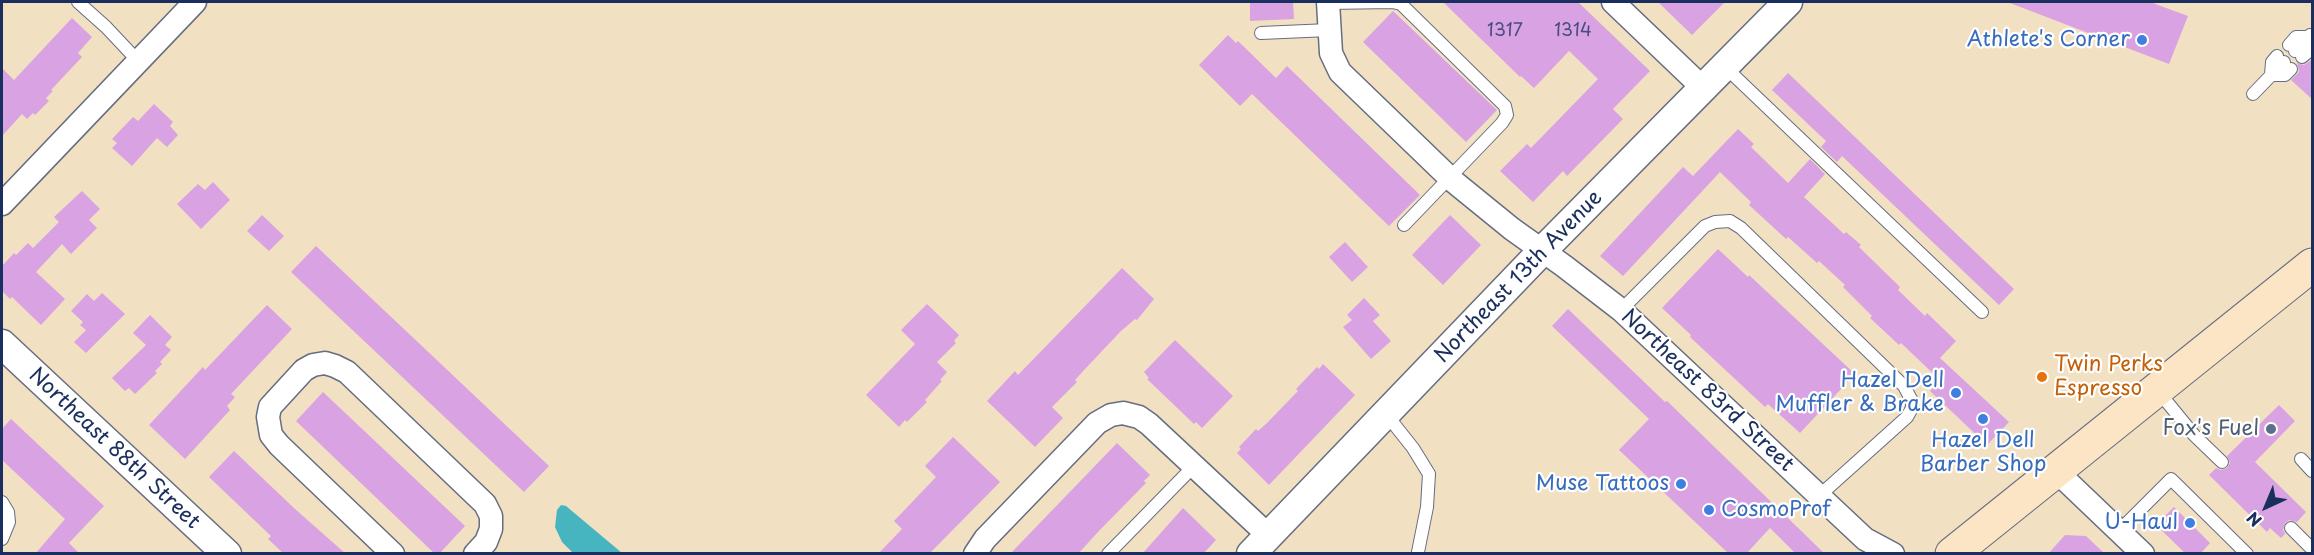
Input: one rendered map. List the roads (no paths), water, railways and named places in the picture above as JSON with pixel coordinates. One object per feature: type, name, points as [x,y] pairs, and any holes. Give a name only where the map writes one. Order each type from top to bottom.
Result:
[{"type":"main road","points":[[1952,554],[2313,265]]},
{"type":"street","points":[[2,204],[195,2]]},
{"type":"street","name":"Northeast 83rd Street","points":[[1328,2],[1331,53],[1340,72],[1450,178],[1512,229],[1621,310],[1819,496],[1866,546],[1893,554]]},
{"type":"street","points":[[1613,2],[1704,89]]},
{"type":"street","name":"Northeast 13th Avenue","points":[[1259,544],[1543,250],[1788,2]]},
{"type":"street","name":"Northeast 88th Street","points":[[2,344],[227,554]]},
{"type":"street","points":[[393,554],[279,446],[268,426],[270,407],[275,399],[304,370],[313,365],[325,363],[347,372],[485,504],[492,520],[489,536],[475,554]]},
{"type":"street","points":[[975,554],[985,539],[1097,423],[1111,415],[1124,413],[1139,417],[1149,424],[1194,466],[1259,544]]},
{"type":"street","points":[[2055,470],[2143,554]]},
{"type":"lane","points":[[78,2],[106,27],[138,61]]},
{"type":"lane","points":[[1328,2],[1401,4],[1505,106],[1507,115],[1502,123],[1404,225]]},
{"type":"lane","points":[[1261,33],[1329,30]]},
{"type":"lane","points":[[2310,35],[2308,52],[2295,51],[2296,37],[2310,35]]},
{"type":"lane","points":[[2253,94],[2271,75],[2272,62],[2284,62],[2285,75],[2271,75]]},
{"type":"lane","points":[[1725,68],[1982,312]]},
{"type":"lane","points":[[1621,310],[1705,226],[1730,221],[1741,228],[1904,386],[1912,401],[1912,408],[1907,417],[1819,496]]},
{"type":"lane","points":[[2157,390],[2194,435],[2222,462]]},
{"type":"lane","points":[[1386,414],[1413,448],[1428,474],[1427,507],[1418,552]]},
{"type":"lane","points":[[2301,459],[2313,471]]},
{"type":"lane","points":[[1108,554],[1194,466]]},
{"type":"lane","points":[[2119,531],[2171,479],[2247,554]]},
{"type":"lane","points":[[2,502],[8,512],[9,522],[2,539]]},
{"type":"lane","points":[[2291,528],[2313,549]]},
{"type":"water","points":[[561,505],[566,506],[622,553],[573,553],[562,542],[555,527],[557,510]]},
{"type":"place","name":"Athlete's Corner","points":[[2142,40]]},
{"type":"place","name":"Twin Perks Espresso","points":[[2042,377]]},
{"type":"place","name":"Hazel Dell Muffler & Brake","points":[[1956,393]]},
{"type":"place","name":"Hazel Dell Barber Shop","points":[[1983,419]]},
{"type":"place","name":"Fox's Fuel","points":[[2271,429]]},
{"type":"place","name":"Muse Tattoos","points":[[1681,484]]},
{"type":"place","name":"CosmoProf","points":[[1709,510]]},
{"type":"place","name":"U-Haul","points":[[2190,523]]}]
